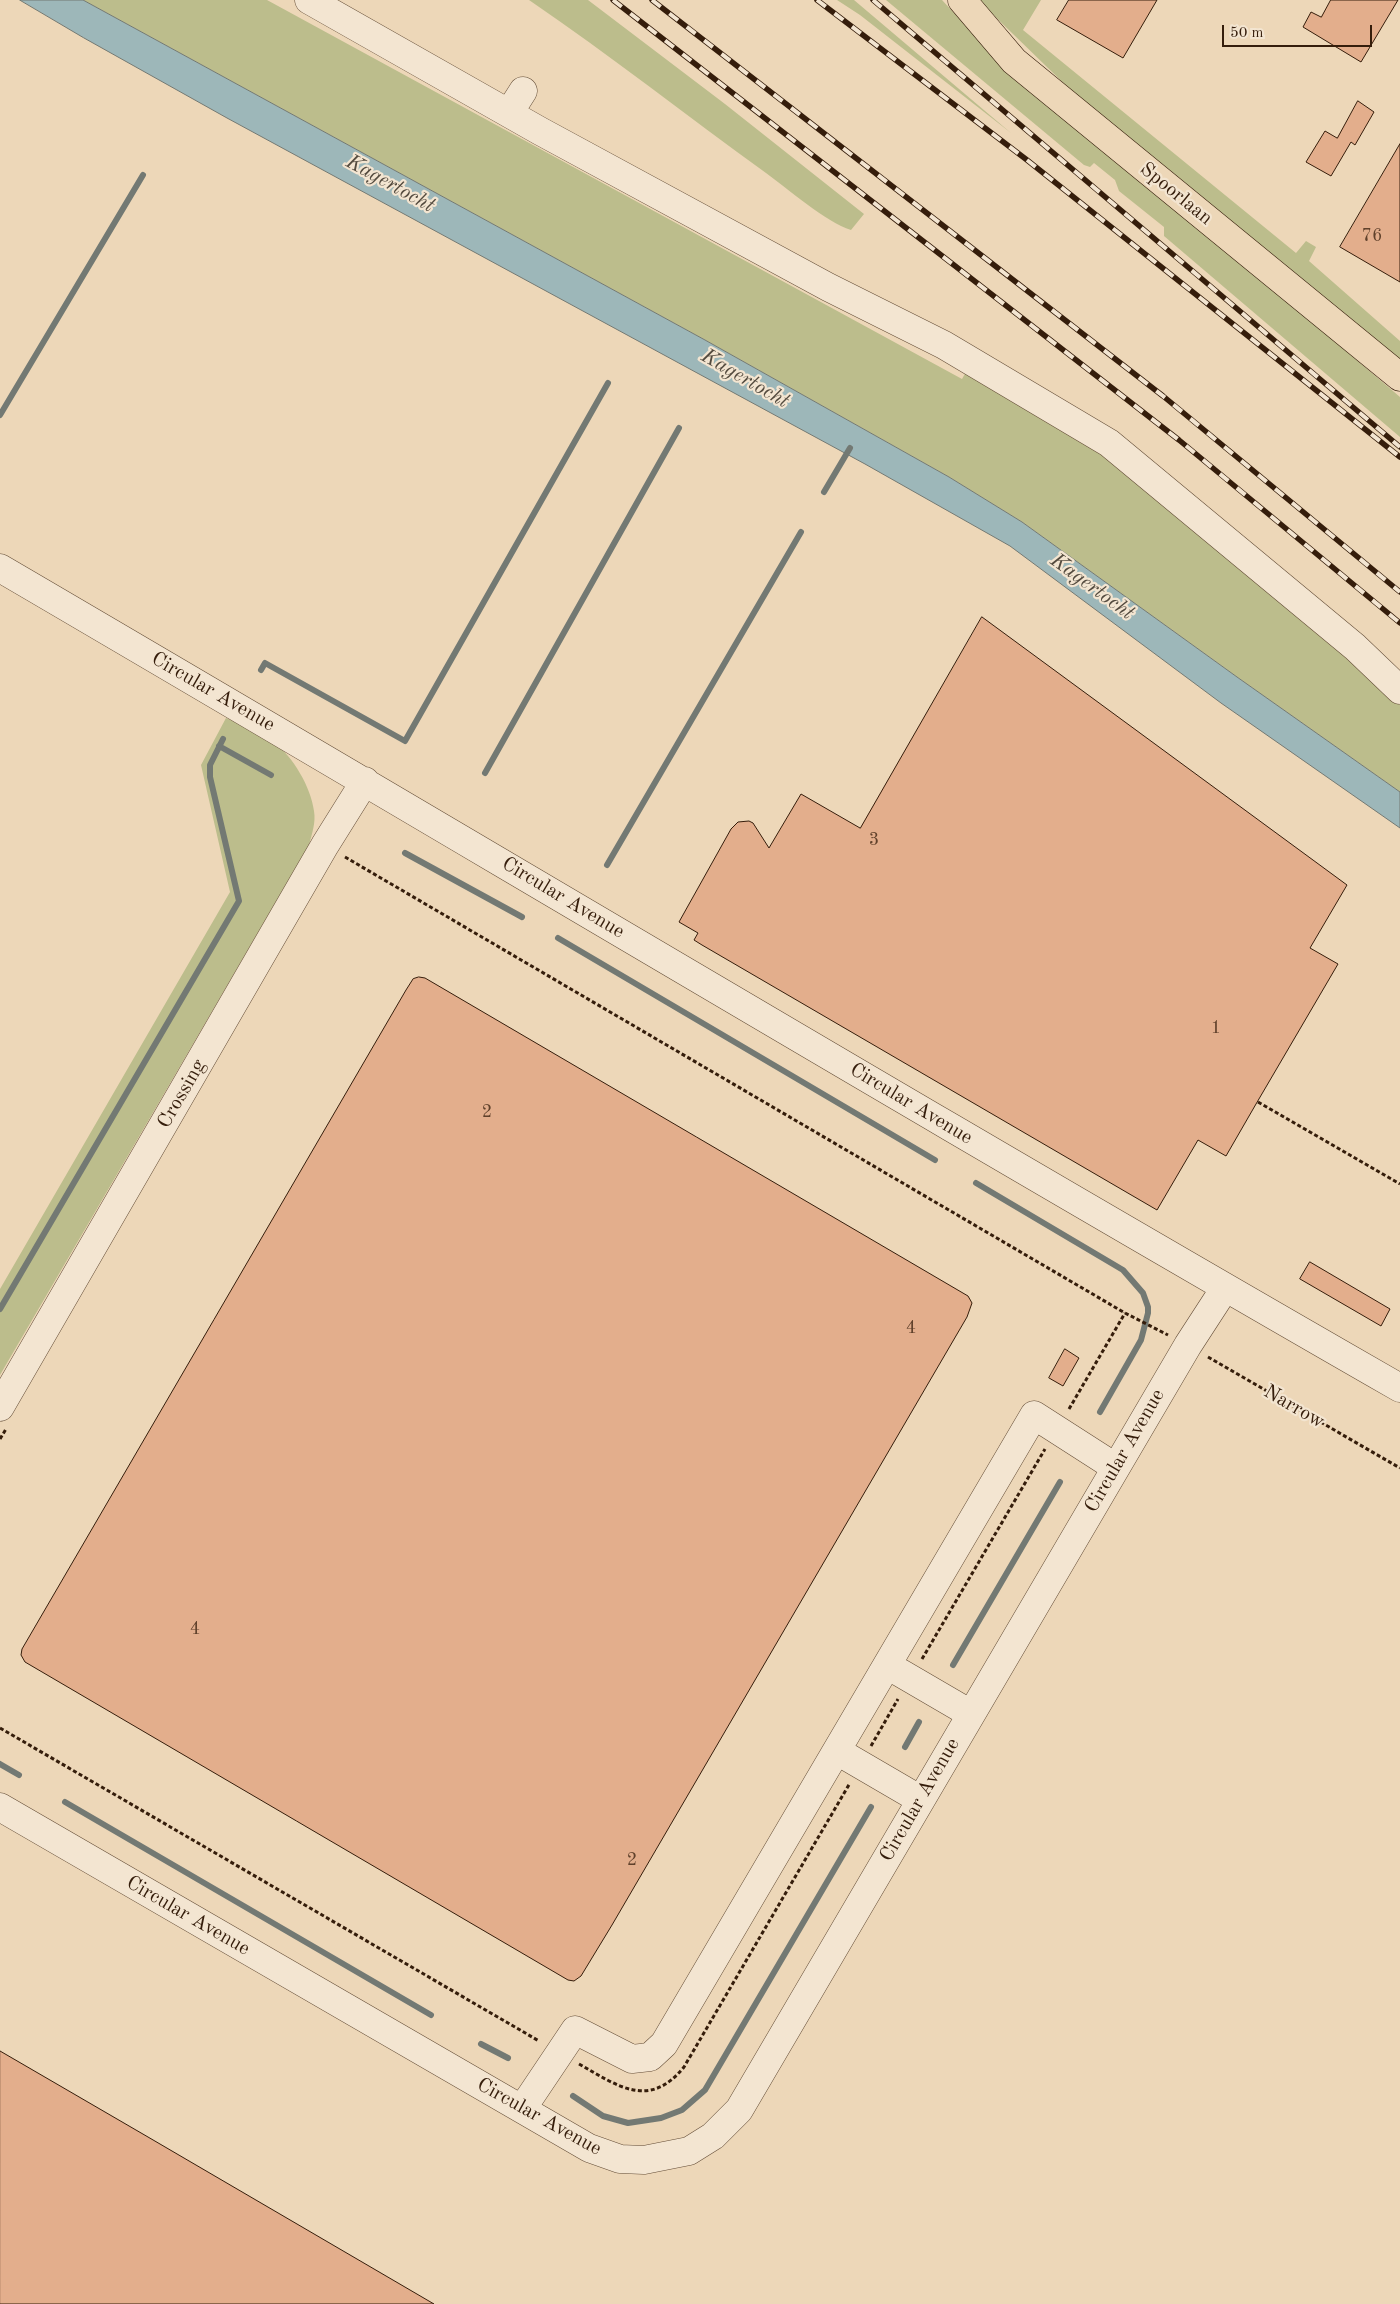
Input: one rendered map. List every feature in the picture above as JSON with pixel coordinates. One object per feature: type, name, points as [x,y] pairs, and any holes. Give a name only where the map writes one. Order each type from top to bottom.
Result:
[{"type":"main road","name":"Spoorlaan","points":[[962,0],[1014,61],[1400,377]]},
{"type":"street","points":[[309,0],[509,113],[828,287],[944,345],[1109,443],[1355,647],[1400,690]]},
{"type":"street","points":[[509,113],[523,91]]},
{"type":"street","name":"Circular Avenue","points":[[0,568],[366,781],[1225,1288],[1178,1340],[1115,1467],[739,2110],[713,2136],[689,2151],[644,2160],[620,2159],[590,2148],[0,1807]]},
{"type":"street","name":"Crossing","points":[[0,1407],[325,845],[366,781]]},
{"type":"street","points":[[1225,1288],[1400,1388]]},
{"type":"street","points":[[522,2109],[575,2030],[632,2059],[650,2057],[664,2044],[1034,1415],[1115,1467]]},
{"type":"street","points":[[887,1665],[971,1714]]},
{"type":"street","points":[[836,1751],[921,1800]]},
{"type":"path","points":[[0,1728],[613,2084],[629,2090],[645,2092],[658,2089],[676,2078],[684,2067],[1125,1313],[325,845]]},
{"type":"path","points":[[1258,1102],[1400,1184]]},
{"type":"path","name":"Narrow","points":[[1125,1313],[1178,1340],[1400,1468]]},
{"type":"green space","points":[[83,0],[267,0],[962,379],[966,372],[1107,458],[1166,500],[1400,705],[1400,792],[1022,522],[949,477],[705,340]]},
{"type":"green space","points":[[529,0],[588,0],[725,104],[864,214],[851,230],[830,220]]},
{"type":"green space","points":[[837,0],[854,0],[1011,133],[860,15]]},
{"type":"green space","points":[[886,0],[942,0],[971,31],[1400,397],[1400,437],[1164,236],[1164,227],[1119,191],[1115,180],[1094,163],[1090,167],[1084,165]]},
{"type":"green space","points":[[978,0],[1041,0],[1023,30],[1296,253],[1306,241],[1316,247],[1309,261],[1400,341],[1400,359],[1083,102]]},
{"type":"green space","points":[[226,718],[269,738],[281,748],[300,773],[309,792],[314,811],[314,824],[309,845],[0,1375],[0,1289],[230,892],[201,765]]},
{"type":"water","name":"Kagertocht","points":[[20,0],[83,0],[705,340],[949,477],[1022,522],[1400,792],[1400,828],[1221,703],[1010,546],[865,464],[227,118]]},
{"type":"building","points":[[1069,0],[1157,0],[1123,58],[1057,20]]},
{"type":"building","points":[[1331,0],[1398,0],[1361,62],[1303,27],[1311,12],[1321,17]]},
{"type":"building","points":[[1358,101],[1374,112],[1355,145],[1351,142],[1331,176],[1306,162],[1325,131],[1337,138]]},
{"type":"building","points":[[1400,144],[1400,282],[1340,247]]},
{"type":"building","points":[[982,617],[1347,885],[1310,948],[1338,964],[1226,1156],[1198,1140],[1157,1210],[702,945],[694,940],[698,933],[679,922],[731,829],[738,822],[749,821],[753,823],[769,848],[801,794],[860,828]]},
{"type":"building","points":[[425,978],[968,1296],[972,1303],[967,1317],[612,1925],[581,1976],[574,1981],[568,1980],[25,1662],[21,1655],[22,1649],[406,990],[413,979]]},
{"type":"building","points":[[1310,1262],[1390,1309],[1381,1326],[1300,1279]]},
{"type":"building","points":[[1065,1349],[1079,1358],[1063,1386],[1049,1378]]},
{"type":"building","points":[[0,2051],[148,2137],[434,2304],[0,2304]]},
{"type":"waterway","points":[[0,415],[143,175]]},
{"type":"waterway","points":[[261,670],[265,663],[405,741],[608,383]]},
{"type":"waterway","points":[[485,773],[679,428]]},
{"type":"waterway","points":[[824,492],[850,448]]},
{"type":"waterway","points":[[607,865],[801,532]]},
{"type":"waterway","points":[[0,1309],[239,901],[210,777],[210,765],[223,739]]},
{"type":"waterway","points":[[219,746],[271,775]]},
{"type":"waterway","points":[[405,853],[522,917]]},
{"type":"waterway","points":[[558,938],[935,1160]]},
{"type":"waterway","points":[[976,1183],[1123,1270],[1143,1293],[1148,1313],[1141,1340],[1100,1412]]},
{"type":"waterway","points":[[953,1665],[1060,1482]]},
{"type":"waterway","points":[[905,1747],[919,1722]]},
{"type":"waterway","points":[[0,1764],[19,1775]]},
{"type":"waterway","points":[[65,1802],[431,2015]]},
{"type":"waterway","points":[[573,2096],[603,2116],[628,2123],[661,2118],[682,2110],[705,2090],[871,1807]]},
{"type":"waterway","points":[[481,2044],[508,2058]]},
{"type":"railway","points":[[613,0],[1179,440],[1400,623]]},
{"type":"railway","points":[[652,0],[1163,396],[1400,592]]},
{"type":"railway","points":[[817,0],[1027,160],[1400,457]]},
{"type":"railway","points":[[873,0],[1400,447]]}]
